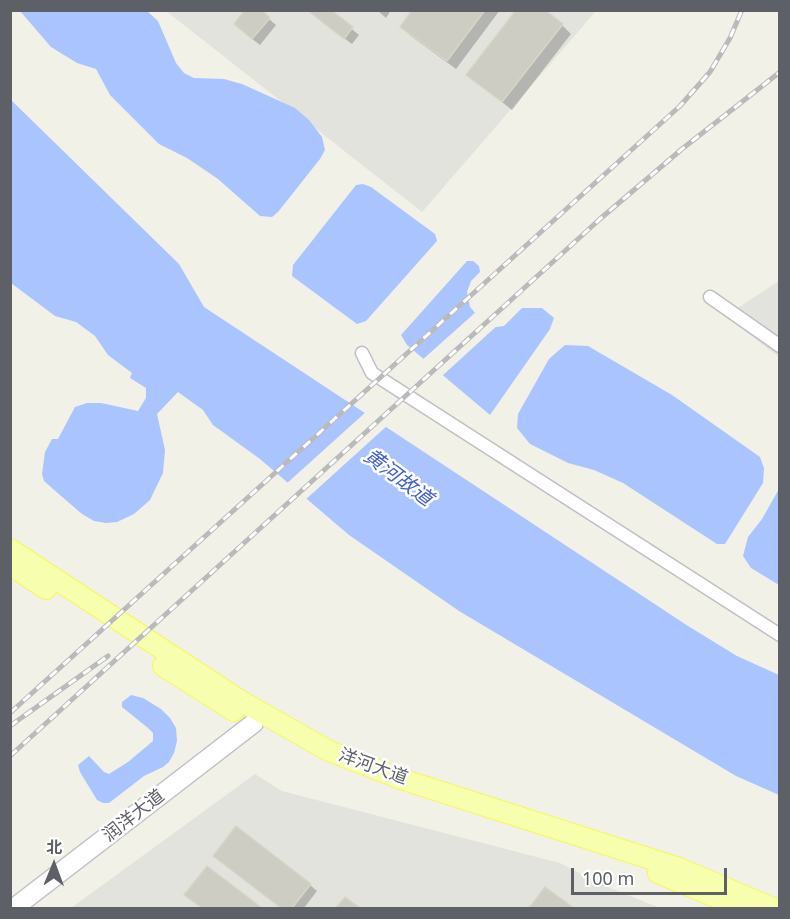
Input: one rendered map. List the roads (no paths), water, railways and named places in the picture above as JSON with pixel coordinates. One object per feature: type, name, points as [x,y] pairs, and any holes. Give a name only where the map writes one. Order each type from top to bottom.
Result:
[{"type":"main road","name":"洋河大道","points":[[10,549],[241,700],[329,751],[401,778],[679,867],[773,909]]},
{"type":"main road","name":"洋河大道","points":[[10,566],[254,723],[307,753],[347,772],[649,869],[743,909]]},
{"type":"street","points":[[710,297],[780,346]]},
{"type":"street","points":[[362,353],[372,373],[780,634]]},
{"type":"street","name":"润洋大道","points":[[14,909],[254,723]]},
{"type":"water","points":[[20,11],[147,11],[158,21],[176,63],[184,73],[194,78],[224,79],[242,84],[295,108],[309,120],[322,137],[325,150],[278,212],[272,217],[260,216],[218,179],[187,158],[159,144],[110,95],[96,69],[77,63],[51,47]]},
{"type":"water","name":"黄河故道","points":[[10,99],[179,264],[204,307],[688,626],[737,656],[779,675],[779,795],[736,776],[459,611],[349,535],[260,459],[213,425],[203,410],[178,392],[157,414],[165,450],[163,473],[150,500],[134,514],[117,522],[94,521],[82,514],[44,481],[42,474],[45,452],[52,439],[58,439],[75,407],[87,403],[101,403],[138,411],[146,398],[146,388],[130,378],[132,373],[108,355],[95,336],[76,322],[55,316],[11,283]]},
{"type":"water","points":[[363,184],[371,187],[435,234],[437,241],[366,321],[357,324],[292,276],[293,265],[356,185]]},
{"type":"water","points":[[467,261],[473,261],[479,266],[480,272],[471,281],[467,292],[470,307],[488,328],[504,326],[522,308],[542,308],[554,318],[550,329],[490,415],[407,345],[401,335]]},
{"type":"water","points":[[565,345],[588,346],[672,395],[760,457],[764,468],[763,483],[725,544],[717,544],[623,483],[594,470],[568,463],[530,444],[517,428],[518,414],[549,359]]},
{"type":"water","points":[[779,489],[779,585],[751,568],[743,556],[748,537],[762,519]]},
{"type":"water","points":[[131,695],[143,698],[161,709],[170,718],[176,728],[177,741],[174,753],[163,767],[144,776],[109,803],[103,803],[97,800],[78,765],[89,756],[104,772],[109,774],[128,762],[153,741],[153,733],[122,707],[122,702]]},
{"type":"railway","points":[[10,713],[680,106],[710,72],[730,38],[742,10]]},
{"type":"railway","points":[[10,756],[600,219],[682,149],[780,72]]},
{"type":"railway","points":[[10,726],[108,656]]}]
